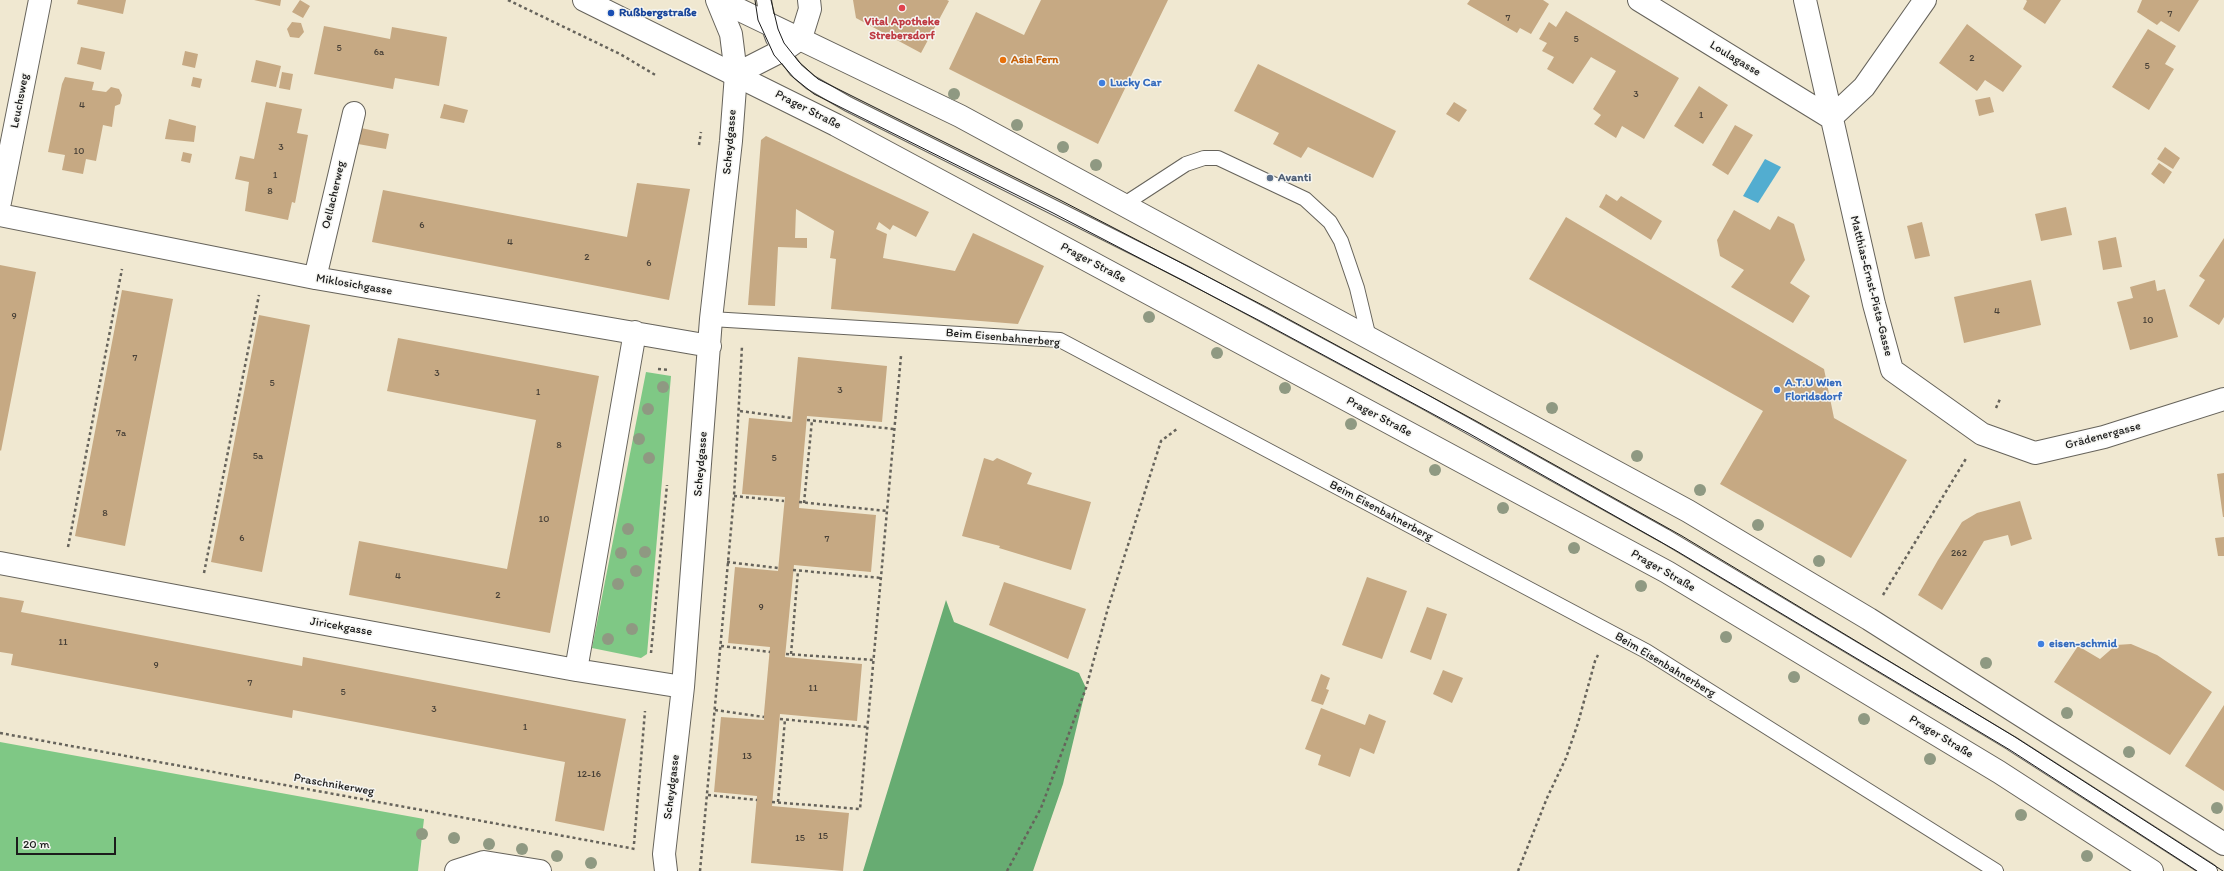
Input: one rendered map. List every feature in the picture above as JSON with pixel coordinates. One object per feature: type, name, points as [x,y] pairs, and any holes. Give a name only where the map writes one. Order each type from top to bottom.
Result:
[{"type":"street","name":"Leuchsweg","points":[[0,202],[40,0]]},
{"type":"street","name":"Prager Straße","points":[[584,0],[843,128],[1668,572],[1999,772],[2152,871]]},
{"type":"street","points":[[718,0],[731,34],[736,74],[780,52],[801,38],[810,9],[809,0]]},
{"type":"street","points":[[718,0],[768,25],[801,38],[960,116],[1688,511],[1869,619],[2224,844]]},
{"type":"street","name":"Loulagasse","points":[[1639,0],[1831,118]]},
{"type":"street","name":"Matthias-Ernst-Pista-Gasse","points":[[1805,0],[1874,304],[1892,370],[1982,434]]},
{"type":"street","points":[[1831,118],[1864,87],[1925,0]]},
{"type":"street","name":"Scheydgasse","points":[[665,863],[684,687],[711,319],[730,149],[736,74]]},
{"type":"street","name":"Oellacherweg","points":[[315,278],[354,113]]},
{"type":"street","name":"Miklosichgasse","points":[[0,215],[315,278],[710,346]]},
{"type":"street","points":[[576,670],[634,332]]},
{"type":"street","name":"Grädenergasse","points":[[1982,434],[2035,453],[2104,437],[2224,399]]},
{"type":"street","name":"Jiricekgasse","points":[[0,563],[576,670],[684,687]]},
{"type":"street","points":[[456,871],[484,862],[540,871]]},
{"type":"street","points":[[649,871],[665,863]]},
{"type":"lane","points":[[764,0],[768,25],[780,52],[796,70],[810,82],[848,104],[1196,278],[1425,402],[1665,536],[2011,743],[2210,871]]},
{"type":"lane","points":[[1123,205],[1186,164],[1204,158],[1218,158],[1305,199],[1330,222],[1341,241],[1357,288],[1369,338]]},
{"type":"lane","name":"Beim Eisenbahnerberg","points":[[711,319],[1060,340],[1646,651],[1996,871]]},
{"type":"path","points":[[508,0],[620,54],[657,76]]},
{"type":"path","points":[[62,574],[128,241]]},
{"type":"path","points":[[198,601],[264,268]]},
{"type":"path","points":[[700,871],[734,496],[740,411],[743,321]]},
{"type":"path","points":[[772,802],[860,809],[904,331]]},
{"type":"path","points":[[1007,871],[1041,808],[1086,688],[1108,608],[1161,441],[1179,428],[1188,408]]},
{"type":"path","points":[[740,411],[792,418]]},
{"type":"path","points":[[807,420],[894,429]]},
{"type":"path","points":[[804,503],[812,420]]},
{"type":"path","points":[[1869,619],[1982,434]]},
{"type":"path","points":[[734,496],[784,502]]},
{"type":"path","points":[[799,502],[887,511]]},
{"type":"path","points":[[727,562],[778,568]]},
{"type":"path","points":[[793,570],[881,578]]},
{"type":"path","points":[[791,654],[798,571]]},
{"type":"path","points":[[1518,871],[1547,798],[1566,758],[1578,723],[1595,661],[1612,633]]},
{"type":"path","points":[[721,646],[770,652]]},
{"type":"path","points":[[786,654],[874,660]]},
{"type":"path","points":[[634,849],[646,712],[642,708]]},
{"type":"path","points":[[715,710],[764,717]]},
{"type":"path","points":[[780,719],[867,728]]},
{"type":"path","points":[[778,802],[785,719]]},
{"type":"path","name":"Praschnikerweg","points":[[0,733],[634,849],[665,863]]},
{"type":"path","points":[[708,795],[757,800]]},
{"type":"green space","points":[[646,372],[671,376],[647,654],[641,658],[592,648]]},
{"type":"green space","points":[[946,600],[954,622],[1079,673],[1086,688],[1063,784],[1033,871],[863,871]]},
{"type":"green space","points":[[0,742],[424,819],[418,871],[0,871]]},
{"type":"water","points":[[1765,159],[1781,167],[1758,203],[1743,196]]},
{"type":"building","points":[[78,0],[126,0],[123,14],[77,4]]},
{"type":"building","points":[[254,0],[281,0],[280,6]]},
{"type":"building","points":[[300,0],[310,6],[303,18],[292,12]]},
{"type":"building","points":[[853,0],[949,1],[921,53],[856,18]]},
{"type":"building","points":[[1041,0],[1168,0],[1098,144],[949,69],[976,12],[1024,35]]},
{"type":"building","points":[[1470,0],[1543,0],[1549,4],[1531,34],[1520,28],[1517,33],[1467,4]]},
{"type":"building","points":[[2026,0],[2061,0],[2045,24],[2023,9],[2027,1]]},
{"type":"building","points":[[2142,0],[2199,0],[2179,32],[2161,21],[2157,25],[2137,12]]},
{"type":"building","points":[[1566,11],[1679,78],[1644,139],[1622,126],[1616,138],[1594,124],[1601,115],[1593,109],[1616,71],[1591,57],[1573,84],[1547,69],[1554,57],[1542,51],[1547,43],[1539,39],[1549,22],[1556,27]]},
{"type":"building","points":[[292,22],[301,23],[304,32],[299,38],[290,37],[287,29]]},
{"type":"building","points":[[1967,24],[2022,66],[2003,92],[1985,80],[1977,91],[1939,63]]},
{"type":"building","points":[[324,26],[390,39],[392,27],[447,37],[439,86],[395,78],[393,89],[314,74]]},
{"type":"building","points":[[2148,29],[2176,46],[2165,64],[2174,69],[2149,110],[2112,87]]},
{"type":"building","points":[[81,47],[105,52],[101,70],[77,64]]},
{"type":"building","points":[[185,51],[198,54],[195,68],[182,65]]},
{"type":"building","points":[[256,60],[281,66],[276,87],[251,82]]},
{"type":"building","points":[[1258,64],[1396,131],[1373,178],[1308,147],[1301,158],[1273,144],[1279,133],[1234,111]]},
{"type":"building","points":[[282,72],[293,74],[290,90],[279,88]]},
{"type":"building","points":[[65,77],[94,82],[92,90],[106,92],[111,87],[119,89],[122,95],[120,104],[115,106],[112,127],[103,125],[96,161],[86,159],[83,174],[62,170],[65,155],[48,152],[62,84]]},
{"type":"building","points":[[193,77],[202,79],[200,88],[191,86]]},
{"type":"building","points":[[1699,86],[1728,105],[1703,144],[1674,126]]},
{"type":"building","points":[[1990,97],[1994,112],[1979,116],[1975,100]]},
{"type":"building","points":[[266,102],[302,109],[297,133],[308,135],[295,203],[292,202],[288,220],[245,211],[249,182],[235,179],[240,156],[254,159]]},
{"type":"building","points":[[1454,102],[1467,110],[1459,122],[1446,114]]},
{"type":"building","points":[[444,104],[468,110],[464,123],[440,118]]},
{"type":"building","points":[[169,119],[196,126],[194,142],[165,139]]},
{"type":"building","points":[[1735,125],[1753,135],[1728,175],[1712,165]]},
{"type":"building","points":[[361,128],[389,134],[386,149],[358,144]]},
{"type":"building","points":[[766,136],[929,212],[916,237],[893,225],[890,230],[879,222],[876,229],[887,234],[883,258],[955,271],[973,233],[1044,266],[1018,324],[831,309],[836,259],[830,258],[834,231],[796,209],[795,238],[807,238],[807,248],[778,247],[775,306],[748,305],[761,140]]},
{"type":"building","points":[[2165,147],[2180,158],[2173,169],[2157,159]]},
{"type":"building","points":[[183,152],[192,154],[190,163],[181,161]]},
{"type":"building","points":[[2159,163],[2172,172],[2164,184],[2151,174]]},
{"type":"building","points":[[637,183],[690,189],[669,300],[372,242],[383,190],[627,237]]},
{"type":"building","points":[[1606,194],[1617,201],[1621,196],[1662,221],[1651,240],[1599,207]]},
{"type":"building","points":[[2066,207],[2072,235],[2041,241],[2035,214]]},
{"type":"building","points":[[1734,210],[1770,230],[1778,216],[1794,224],[1805,260],[1790,283],[1810,296],[1793,323],[1731,287],[1744,270],[1720,256],[1717,240]]},
{"type":"building","name":"A.T.U Wien Floridsdorf","points":[[1566,217],[1824,369],[1834,418],[1907,460],[1851,558],[1720,484],[1763,411],[1529,279]]},
{"type":"building","points":[[1922,222],[1930,256],[1915,259],[1907,226]]},
{"type":"building","points":[[2116,237],[2122,267],[2103,270],[2098,241]]},
{"type":"building","points":[[2224,238],[2224,317],[2219,325],[2189,306],[2205,280],[2199,276]]},
{"type":"building","points":[[0,265],[36,272],[1,451],[0,450]]},
{"type":"building","points":[[2031,280],[2041,325],[1964,343],[1954,297]]},
{"type":"building","points":[[2155,280],[2157,291],[2165,289],[2178,337],[2130,350],[2117,302],[2133,298],[2130,287]]},
{"type":"building","points":[[122,290],[173,299],[125,546],[75,536]]},
{"type":"building","points":[[259,315],[310,325],[262,572],[211,562]]},
{"type":"building","points":[[398,338],[599,376],[550,633],[349,595],[359,541],[507,569],[536,420],[387,391]]},
{"type":"building","points":[[798,357],[887,366],[882,422],[807,416],[799,508],[876,515],[871,572],[794,565],[785,657],[862,664],[857,721],[780,714],[772,806],[849,813],[843,871],[751,863],[757,796],[714,792],[721,717],[764,720],[770,647],[728,643],[735,567],[778,571],[785,497],[742,494],[749,418],[792,422]]},
{"type":"building","points":[[984,458],[993,461],[997,458],[1032,473],[1027,484],[1091,502],[1071,570],[999,548],[1000,546],[962,536]]},
{"type":"building","points":[[2224,473],[2224,517],[2223,517],[2217,474]]},
{"type":"building","points":[[2020,501],[2032,539],[2011,546],[2008,535],[1984,541],[1942,610],[1918,595],[1962,522],[1977,513]]},
{"type":"building","points":[[2224,537],[2224,556],[2218,556],[2215,538]]},
{"type":"building","points":[[1367,577],[1407,591],[1382,659],[1342,645]]},
{"type":"building","points":[[1004,582],[1086,609],[1068,659],[989,625]]},
{"type":"building","points":[[0,597],[24,601],[21,612],[302,666],[303,657],[626,719],[604,831],[555,821],[565,762],[293,710],[292,718],[11,665],[13,654],[0,652]]},
{"type":"building","points":[[1427,607],[1447,614],[1431,660],[1410,652]]},
{"type":"building","points":[[2131,644],[2157,655],[2212,692],[2170,755],[2054,682],[2078,646],[2100,659],[2116,645]]},
{"type":"building","points":[[1443,670],[1463,678],[1452,703],[1433,694]]},
{"type":"building","points":[[1321,674],[1330,678],[1326,689],[1329,690],[1323,705],[1311,701]]},
{"type":"building","points":[[2224,705],[2224,791],[2185,766]]},
{"type":"building","points":[[1321,708],[1365,725],[1369,714],[1386,721],[1374,754],[1360,748],[1350,777],[1318,765],[1321,755],[1305,749]]},
{"type":"tram line","points":[[755,0],[758,20],[774,55],[794,78],[814,94],[1053,213],[1262,322],[1470,434],[1675,550],[2010,750],[2197,871]]},
{"type":"tram line","points":[[771,0],[778,29],[784,43],[799,62],[818,79],[1060,200],[1268,308],[1476,421],[1682,536],[2015,737],[2223,871]]},
{"type":"place","name":"Vital Apotheke Strebersdorf","points":[[902,8]]},
{"type":"place","name":"Rußbergstraße","points":[[611,13]]},
{"type":"place","name":"Asia Fern","points":[[1003,60]]},
{"type":"place","name":"Lucky Car","points":[[1102,83]]},
{"type":"place","name":"Avanti","points":[[1270,178]]},
{"type":"place","name":"A.T.U Wien Floridsdorf","points":[[1777,390]]},
{"type":"place","name":"eisen-schmid","points":[[2041,644]]}]
